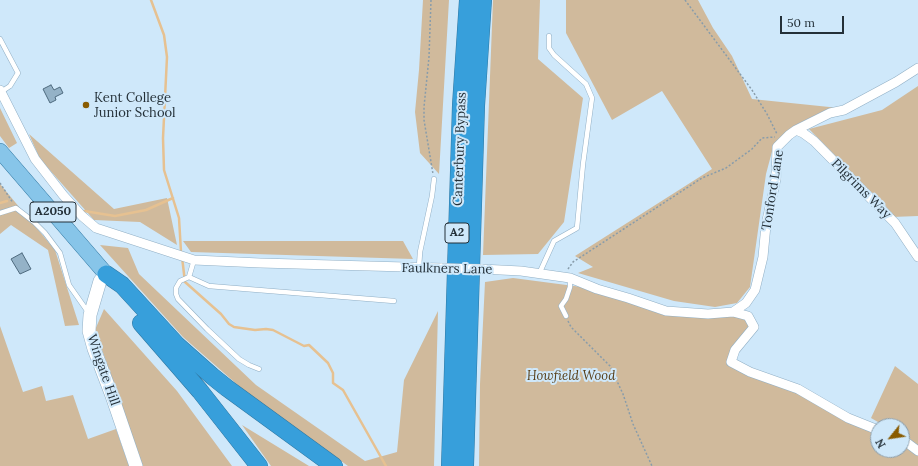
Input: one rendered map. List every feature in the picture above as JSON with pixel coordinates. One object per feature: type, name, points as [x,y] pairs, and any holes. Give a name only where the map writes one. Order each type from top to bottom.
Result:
[{"type":"highway","name":"Canterbury Bypass","points":[[450,466],[461,112],[468,0]]},
{"type":"highway","name":"Canterbury Bypass","points":[[465,466],[476,106],[483,0]]},
{"type":"highway","points":[[106,274],[115,292],[200,391],[259,466]]},
{"type":"highway","points":[[106,274],[122,285],[177,345],[212,376],[334,466]]},
{"type":"main road","name":"A2050","points":[[0,151],[106,274]]},
{"type":"street","name":"Tonford Lane","points":[[732,312],[746,303],[755,290],[763,257],[766,225],[776,179],[777,147],[793,132],[830,113],[844,110],[896,82],[918,68]]},
{"type":"street","name":"Faulkners Lane","points":[[0,91],[34,159],[82,216],[96,228],[190,259],[260,263],[521,271],[570,278],[597,289],[666,311],[708,314],[732,312],[748,316],[754,327],[735,350],[731,362],[750,372],[798,389],[848,418],[870,427]]},
{"type":"street","name":"Pilgrims Way","points":[[793,132],[803,133],[814,141],[895,223],[918,257]]},
{"type":"street","name":"Wingate Hill","points":[[106,274],[100,281],[90,315],[89,331],[136,466]]},
{"type":"lane","points":[[539,274],[554,241],[577,228],[583,164],[592,98],[586,84],[554,55],[549,48],[549,36]]},
{"type":"lane","points":[[0,39],[18,72],[10,86],[0,91]]},
{"type":"lane","points":[[419,267],[420,252],[432,196],[434,179]]},
{"type":"lane","points":[[0,213],[16,208],[40,227],[60,253],[69,285],[90,315]]},
{"type":"lane","points":[[187,278],[190,259]]},
{"type":"lane","points":[[259,368],[249,365],[240,359],[207,329],[178,299],[176,288],[180,281],[187,278],[209,286],[394,301]]},
{"type":"lane","points":[[566,316],[561,306],[566,299],[570,287],[570,278]]},
{"type":"path","points":[[431,0],[429,57],[424,107],[425,127],[434,179]]},
{"type":"path","points":[[685,0],[752,90],[777,134],[793,132]]},
{"type":"path","points":[[570,278],[568,269],[573,262],[702,178],[726,168],[752,149],[762,138],[793,132]]},
{"type":"path","points":[[0,183],[16,208]]},
{"type":"path","points":[[566,316],[571,327],[610,366],[623,394],[633,424],[652,466]]},
{"type":"green space","points":[[423,0],[449,0],[439,174],[420,153],[415,112]]},
{"type":"green space","points":[[493,0],[540,0],[538,59],[583,98],[564,222],[538,254],[483,255]]},
{"type":"green space","points":[[566,0],[698,0],[713,28],[732,56],[752,99],[839,108],[774,144],[766,174],[750,287],[737,303],[715,307],[674,301],[578,273],[593,267],[575,256],[712,169],[662,91],[612,120],[566,33]]},
{"type":"green space","points":[[918,86],[918,216],[892,217],[883,201],[870,191],[809,129],[882,110]]},
{"type":"green space","points":[[0,108],[17,143],[9,148],[0,136]]},
{"type":"green space","points":[[29,134],[114,209],[167,198],[177,245],[140,222],[94,220],[40,159]]},
{"type":"green space","points":[[0,184],[55,250],[79,325],[65,326],[48,250],[11,225],[0,234]]},
{"type":"green space","points":[[183,241],[403,241],[413,259],[191,252]]},
{"type":"green space","points":[[100,245],[128,248],[139,274],[256,385],[365,461],[397,452],[404,380],[438,311],[434,466],[348,466],[248,394],[183,337]]},
{"type":"green space","name":"Howfield Wood","points":[[513,278],[597,289],[666,311],[748,316],[754,327],[731,362],[870,426],[870,458],[910,458],[910,445],[918,451],[918,466],[479,466],[480,384],[485,282]]},
{"type":"green space","points":[[104,309],[177,391],[232,466],[143,466],[95,330]]},
{"type":"green space","points":[[0,326],[23,392],[42,386],[46,401],[73,395],[88,439],[116,429],[129,466],[0,466]]},
{"type":"green space","points":[[895,366],[918,384],[918,446],[910,441],[910,418],[871,418]]},
{"type":"green space","points":[[242,425],[309,466],[271,466]]},
{"type":"building","points":[[51,85],[54,90],[60,87],[63,93],[55,97],[56,100],[50,103],[43,89]]},
{"type":"building","points":[[22,253],[31,269],[20,274],[11,259]]},
{"type":"waterway","points":[[151,0],[164,35],[167,57],[163,138],[164,170],[179,218],[181,252]]},
{"type":"waterway","points":[[84,211],[115,216],[146,210],[173,198]]},
{"type":"waterway","points":[[0,203],[7,201]]},
{"type":"waterway","points":[[182,257],[185,282],[221,314],[229,324],[234,327],[255,330],[273,330],[304,346],[309,345],[328,363],[333,373],[333,383],[343,390],[386,466]]},
{"type":"place","name":"Kent College Junior School","points":[[86,105]]}]
